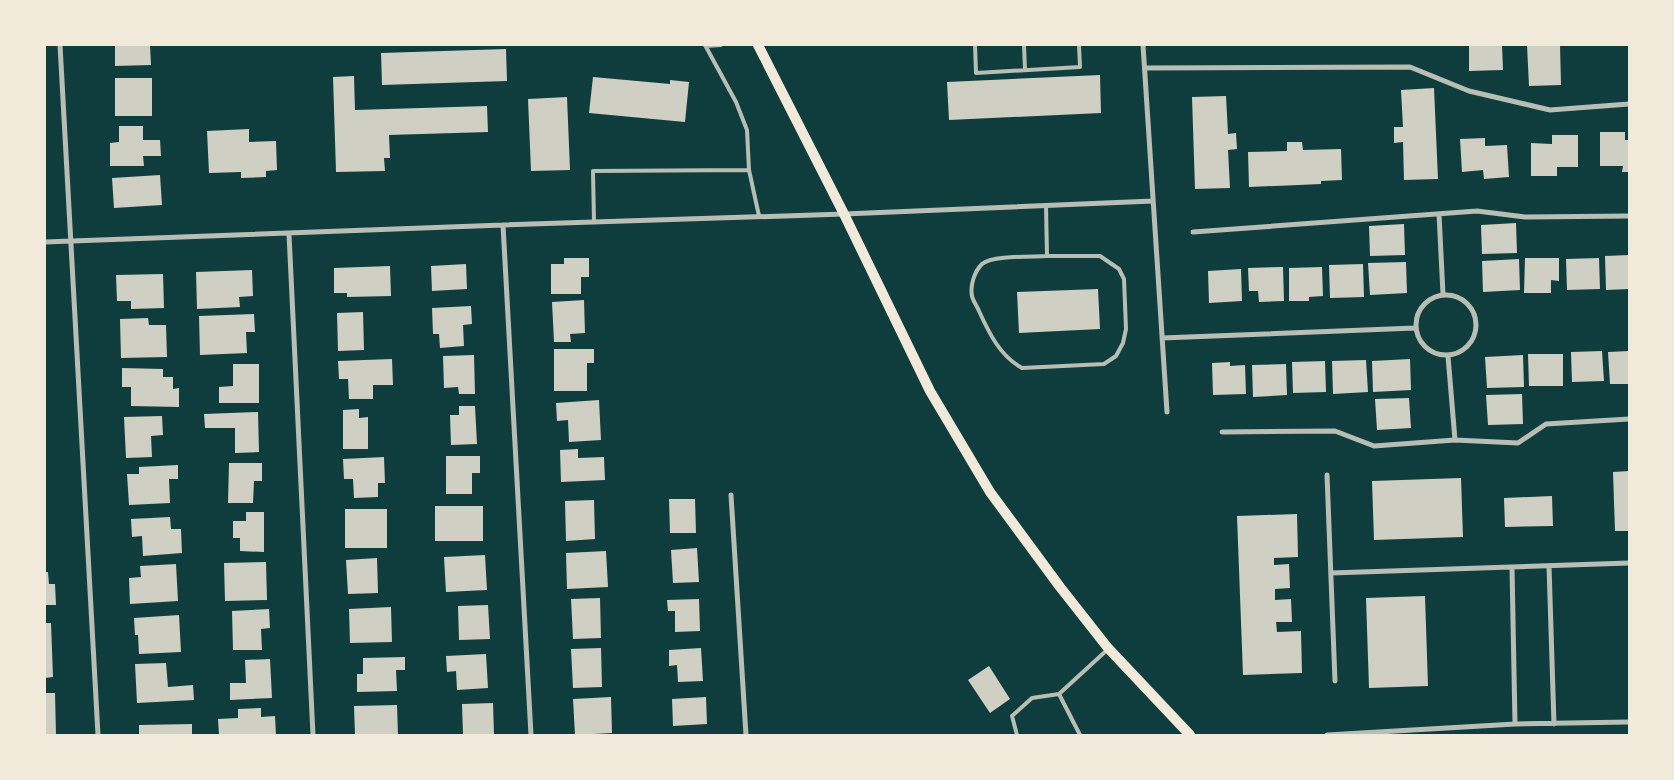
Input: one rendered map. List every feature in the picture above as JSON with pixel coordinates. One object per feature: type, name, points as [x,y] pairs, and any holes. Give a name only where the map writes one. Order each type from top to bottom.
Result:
[{"type":"main road","points":[[758,45],[844,214],[930,391],[990,492],[1108,648],[1190,735]]},
{"type":"street","points":[[60,45],[98,735]]},
{"type":"street","points":[[1143,45],[1167,412]]},
{"type":"street","points":[[1145,68],[1410,67],[1469,91],[1550,110],[1629,104]]},
{"type":"street","points":[[45,242],[844,214],[1153,200]]},
{"type":"street","points":[[1193,232],[1477,211],[1525,217],[1629,216]]},
{"type":"street","points":[[1439,214],[1443,294]]},
{"type":"street","points":[[503,225],[531,735]]},
{"type":"street","points":[[289,234],[314,735]]},
{"type":"street","points":[[1443,294],[1455,296],[1465,301],[1473,311],[1476,322],[1475,334],[1469,345],[1460,352],[1448,356],[1436,355],[1426,349],[1418,340],[1415,328],[1416,316],[1422,305],[1431,298],[1443,294]]},
{"type":"street","points":[[1162,338],[1415,328]]},
{"type":"street","points":[[1448,356],[1455,440]]},
{"type":"street","points":[[1222,432],[1335,431],[1374,446],[1455,440],[1518,443],[1546,424],[1629,420]]},
{"type":"street","points":[[1327,475],[1335,681]]},
{"type":"street","points":[[731,495],[746,735]]},
{"type":"street","points":[[1331,573],[1629,563]]},
{"type":"street","points":[[1549,566],[1554,724]]},
{"type":"street","points":[[1512,567],[1516,724]]},
{"type":"street","points":[[1327,735],[1516,724],[1629,722]]},
{"type":"lane","points":[[721,45],[706,46],[736,102],[746,130],[749,170],[759,216]]},
{"type":"lane","points":[[975,45],[976,73],[1080,67],[1079,45]]},
{"type":"lane","points":[[1024,45],[1025,70]]},
{"type":"lane","points":[[594,222],[593,171],[749,170]]},
{"type":"lane","points":[[1046,205],[1047,256]]},
{"type":"lane","points":[[1047,256],[1100,256],[1118,269],[1124,279],[1126,329],[1123,343],[1116,356],[1104,364],[1022,368],[1010,362],[996,346],[972,296],[973,277],[983,263],[994,259],[1047,256]]},
{"type":"lane","points":[[1017,735],[1012,716],[1032,698],[1059,694],[1108,648]]},
{"type":"lane","points":[[1059,694],[1080,735]]},
{"type":"building","points":[[115,45],[150,45],[151,65],[115,66]]},
{"type":"building","points":[[1469,45],[1502,45],[1503,70],[1469,71]]},
{"type":"building","points":[[1527,45],[1560,45],[1561,85],[1529,86]]},
{"type":"building","points":[[506,49],[507,81],[382,85],[381,53]]},
{"type":"building","points":[[1100,75],[1101,113],[949,120],[947,82]]},
{"type":"building","points":[[354,76],[355,110],[487,106],[488,132],[389,135],[390,158],[384,158],[385,171],[336,172],[333,77]]},
{"type":"building","points":[[593,77],[670,84],[670,80],[689,82],[685,122],[589,113]]},
{"type":"building","points":[[115,78],[152,78],[152,116],[115,116]]},
{"type":"building","points":[[1434,88],[1438,179],[1404,180],[1403,142],[1394,143],[1394,127],[1403,127],[1401,90]]},
{"type":"building","points":[[1226,96],[1228,134],[1236,133],[1237,149],[1228,150],[1230,188],[1195,189],[1192,97]]},
{"type":"building","points":[[567,97],[570,170],[531,171],[528,99]]},
{"type":"building","points":[[119,126],[143,126],[143,140],[160,140],[161,156],[143,156],[144,166],[110,166],[110,143],[119,142]]},
{"type":"building","points":[[249,129],[249,142],[276,141],[277,170],[266,171],[266,177],[241,178],[241,172],[209,173],[207,131]]},
{"type":"building","points":[[1600,132],[1625,132],[1625,140],[1629,140],[1629,172],[1622,172],[1623,166],[1600,166]]},
{"type":"building","points":[[1552,135],[1578,135],[1578,167],[1557,167],[1557,176],[1531,176],[1531,143],[1552,144]]},
{"type":"building","points":[[1485,138],[1485,146],[1507,145],[1509,177],[1484,179],[1483,170],[1462,172],[1460,139]]},
{"type":"building","points":[[1287,142],[1302,142],[1303,150],[1341,149],[1342,180],[1321,181],[1321,184],[1249,187],[1248,152],[1287,151]]},
{"type":"building","points":[[160,175],[162,205],[114,208],[112,178]]},
{"type":"building","points":[[1516,223],[1517,253],[1482,254],[1481,225]]},
{"type":"building","points":[[1404,224],[1405,255],[1370,256],[1369,226]]},
{"type":"building","points":[[1629,255],[1629,289],[1606,290],[1605,256]]},
{"type":"building","points":[[564,258],[589,258],[589,277],[581,277],[581,294],[551,294],[551,264],[564,264]]},
{"type":"building","points":[[1525,258],[1559,258],[1559,281],[1551,280],[1551,293],[1524,293]]},
{"type":"building","points":[[1599,258],[1600,289],[1567,290],[1566,259]]},
{"type":"building","points":[[1519,259],[1520,290],[1483,292],[1482,261]]},
{"type":"building","points":[[1406,262],[1407,293],[1370,295],[1368,263]]},
{"type":"building","points":[[466,264],[467,289],[432,291],[431,266]]},
{"type":"building","points":[[1363,264],[1364,297],[1330,298],[1329,265]]},
{"type":"building","points":[[390,266],[391,296],[347,297],[347,293],[334,293],[334,268]]},
{"type":"building","points":[[1283,267],[1284,301],[1259,302],[1258,291],[1249,291],[1248,268]]},
{"type":"building","points":[[1322,267],[1323,296],[1309,297],[1309,301],[1289,301],[1289,268]]},
{"type":"building","points":[[1241,269],[1242,301],[1209,303],[1208,271]]},
{"type":"building","points":[[252,270],[253,296],[239,297],[240,307],[197,309],[196,272]]},
{"type":"building","points":[[163,274],[164,308],[131,309],[131,301],[117,301],[116,275]]},
{"type":"building","points":[[1098,289],[1100,329],[1019,333],[1017,292]]},
{"type":"building","points":[[584,300],[585,333],[570,334],[571,342],[554,342],[552,302]]},
{"type":"building","points":[[471,306],[472,324],[463,325],[464,346],[440,348],[439,334],[433,334],[432,308]]},
{"type":"building","points":[[363,312],[364,350],[338,351],[337,313]]},
{"type":"building","points":[[254,314],[255,332],[246,332],[247,353],[200,355],[199,316]]},
{"type":"building","points":[[148,318],[149,325],[166,325],[167,357],[121,358],[120,319]]},
{"type":"building","points":[[554,349],[594,349],[594,363],[587,363],[587,391],[554,391]]},
{"type":"building","points":[[1602,351],[1604,381],[1572,382],[1571,352]]},
{"type":"building","points":[[1629,351],[1629,384],[1610,384],[1608,352]]},
{"type":"building","points":[[1528,354],[1563,354],[1563,386],[1529,386]]},
{"type":"building","points":[[474,355],[475,394],[459,394],[458,387],[444,388],[443,356]]},
{"type":"building","points":[[1523,355],[1524,387],[1487,388],[1485,357]]},
{"type":"building","points":[[392,359],[393,385],[373,385],[373,399],[349,399],[348,379],[339,379],[338,361]]},
{"type":"building","points":[[1410,359],[1411,390],[1373,392],[1372,361]]},
{"type":"building","points":[[1366,360],[1368,392],[1333,394],[1332,361]]},
{"type":"building","points":[[1325,361],[1326,392],[1293,393],[1292,362]]},
{"type":"building","points":[[1230,362],[1230,366],[1245,365],[1246,394],[1213,395],[1212,363]]},
{"type":"building","points":[[233,364],[259,364],[259,403],[219,403],[219,387],[233,386]]},
{"type":"building","points":[[1286,364],[1287,395],[1253,397],[1252,365]]},
{"type":"building","points":[[122,368],[163,369],[163,377],[173,377],[173,389],[179,388],[179,407],[131,406],[131,387],[122,387]]},
{"type":"building","points":[[1522,394],[1523,424],[1488,425],[1486,395]]},
{"type":"building","points":[[1409,398],[1411,428],[1377,430],[1375,399]]},
{"type":"building","points":[[599,400],[601,440],[569,442],[568,420],[557,421],[556,403]]},
{"type":"building","points":[[459,406],[475,406],[477,444],[451,445],[450,415],[459,415]]},
{"type":"building","points":[[359,409],[359,418],[368,417],[368,449],[343,449],[343,410]]},
{"type":"building","points":[[258,412],[259,452],[235,453],[235,428],[205,428],[204,414]]},
{"type":"building","points":[[162,416],[163,435],[151,436],[152,457],[126,458],[124,417]]},
{"type":"building","points":[[578,449],[578,458],[604,457],[605,480],[561,482],[560,450]]},
{"type":"building","points":[[446,456],[480,456],[480,473],[472,473],[472,494],[446,494]]},
{"type":"building","points":[[384,457],[385,483],[378,483],[378,497],[354,498],[353,479],[344,479],[343,459]]},
{"type":"building","points":[[229,463],[262,463],[262,481],[254,481],[253,503],[228,503]]},
{"type":"building","points":[[178,465],[178,479],[169,479],[170,503],[129,505],[127,474],[139,474],[139,467]]},
{"type":"building","points":[[1629,471],[1629,531],[1615,531],[1613,472]]},
{"type":"building","points":[[1461,478],[1463,537],[1374,540],[1372,481]]},
{"type":"building","points":[[1552,496],[1553,526],[1505,527],[1504,498]]},
{"type":"building","points":[[669,499],[695,499],[696,533],[670,533]]},
{"type":"building","points":[[594,500],[595,539],[566,541],[565,501]]},
{"type":"building","points":[[435,506],[483,506],[483,541],[435,541]]},
{"type":"building","points":[[345,509],[387,509],[387,548],[345,548]]},
{"type":"building","points":[[246,512],[264,512],[264,552],[240,551],[240,538],[233,538],[233,521],[246,521]]},
{"type":"building","points":[[1297,514],[1298,557],[1274,558],[1274,565],[1289,564],[1290,588],[1275,589],[1275,600],[1291,599],[1292,622],[1276,622],[1277,632],[1301,631],[1302,673],[1243,675],[1237,516]]},
{"type":"building","points":[[170,517],[171,529],[181,529],[182,553],[143,556],[142,536],[132,537],[131,519]]},
{"type":"building","points":[[697,548],[699,582],[673,583],[671,550]]},
{"type":"building","points":[[606,551],[608,587],[567,589],[566,553]]},
{"type":"building","points":[[485,555],[487,590],[446,592],[444,557]]},
{"type":"building","points":[[377,558],[378,593],[348,594],[346,560]]},
{"type":"building","points":[[266,562],[267,600],[225,601],[224,563]]},
{"type":"building","points":[[176,564],[178,601],[130,604],[129,578],[141,577],[140,566]]},
{"type":"building","points":[[45,572],[48,572],[49,584],[55,584],[56,605],[45,605]]},
{"type":"building","points":[[1425,596],[1428,686],[1369,688],[1366,598]]},
{"type":"building","points":[[600,598],[601,638],[573,639],[571,599]]},
{"type":"building","points":[[699,599],[700,631],[675,632],[675,611],[668,611],[667,600]]},
{"type":"building","points":[[488,605],[490,639],[459,640],[458,606]]},
{"type":"building","points":[[391,607],[392,642],[350,643],[349,609]]},
{"type":"building","points":[[269,609],[270,628],[261,629],[262,650],[233,650],[232,611]]},
{"type":"building","points":[[179,615],[181,652],[139,654],[138,635],[135,635],[134,618]]},
{"type":"building","points":[[45,623],[51,623],[53,677],[45,678]]},
{"type":"building","points":[[601,648],[602,687],[573,688],[571,649]]},
{"type":"building","points":[[701,648],[703,681],[678,682],[677,665],[669,666],[669,650]]},
{"type":"building","points":[[486,654],[488,688],[457,690],[456,671],[447,672],[446,656]]},
{"type":"building","points":[[405,657],[405,670],[396,670],[397,691],[357,692],[357,674],[363,674],[363,658]]},
{"type":"building","points":[[270,659],[272,698],[230,700],[230,683],[246,683],[245,660]]},
{"type":"building","points":[[166,663],[168,687],[193,685],[194,700],[137,703],[135,664]]},
{"type":"building","points":[[989,666],[1010,699],[990,713],[968,680]]},
{"type":"building","points":[[45,693],[55,693],[56,735],[45,735]]},
{"type":"building","points":[[611,697],[612,733],[575,735],[573,699]]},
{"type":"building","points":[[706,697],[707,724],[673,726],[672,699]]},
{"type":"building","points":[[493,703],[494,735],[463,735],[462,704]]},
{"type":"building","points":[[397,705],[398,735],[355,735],[354,706]]},
{"type":"building","points":[[261,708],[261,717],[275,716],[276,735],[219,735],[218,719],[238,718],[238,709]]},
{"type":"building","points":[[192,724],[192,735],[139,735],[139,725]]}]
